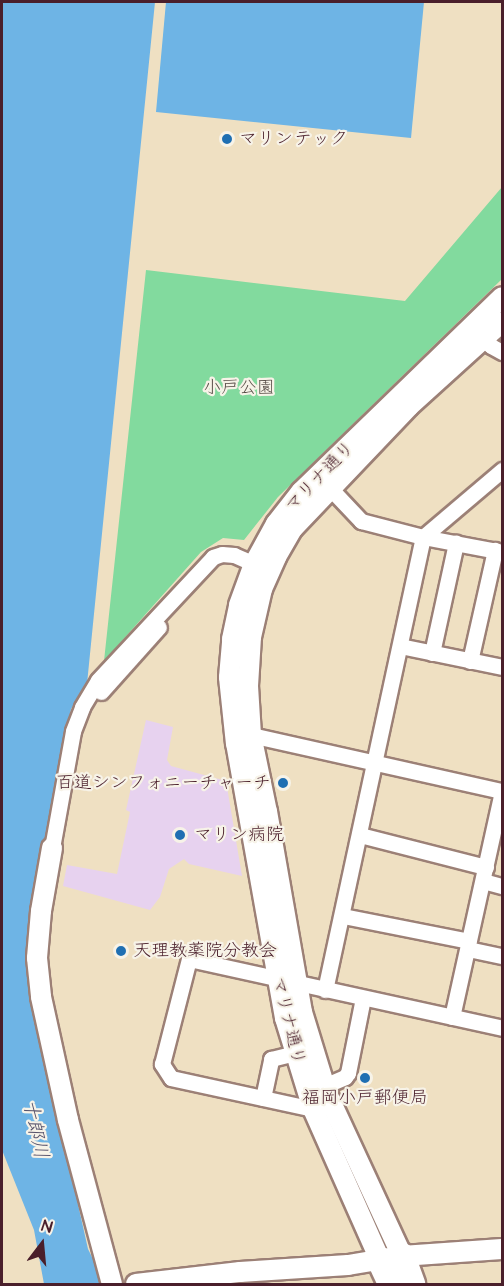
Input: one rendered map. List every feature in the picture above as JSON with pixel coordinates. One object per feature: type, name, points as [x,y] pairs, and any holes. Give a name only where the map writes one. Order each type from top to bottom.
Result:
[{"type":"main road","points":[[391,1258],[391,1284]]},
{"type":"main road","points":[[391,1258],[412,1284]]},
{"type":"street","name":"マリナ通り","points":[[391,1258],[313,1109],[295,1053],[276,978],[236,744],[229,677],[232,639],[239,605],[254,564],[276,524],[301,492],[502,297]]},
{"type":"street","name":"マリナ通り","points":[[391,1258],[324,1086],[296,983],[267,812],[251,735],[248,686],[251,637],[262,589],[276,557],[293,528],[329,487],[409,406],[502,322]]},
{"type":"street","points":[[485,339],[491,346],[502,351]]},
{"type":"street","points":[[325,990],[343,916],[423,537],[502,470]]},
{"type":"street","points":[[329,487],[361,521],[423,537],[499,551],[470,661]]},
{"type":"street","points":[[432,653],[456,543]]},
{"type":"street","points":[[112,1284],[68,1120],[41,997],[37,958],[41,911],[73,731],[82,707],[98,680],[213,557],[222,554],[254,564]]},
{"type":"street","points":[[400,646],[502,667]]},
{"type":"street","points":[[251,735],[502,791],[500,815],[484,874],[452,1017]]},
{"type":"street","points":[[360,835],[484,874],[502,886]]},
{"type":"street","points":[[343,916],[468,945],[502,956]]},
{"type":"street","points":[[313,1109],[171,1078],[162,1064],[189,959],[502,1028]]},
{"type":"street","points":[[324,1086],[348,1073],[363,998]]},
{"type":"street","points":[[263,1098],[271,1059],[295,1053]]},
{"type":"street","points":[[136,1284],[240,1272],[348,1265],[391,1258],[502,1249]]},
{"type":"shaded area","name":"マリン病院","points":[[146,720],[173,727],[167,760],[171,766],[226,781],[242,876],[189,864],[184,859],[169,869],[160,897],[150,910],[63,886],[67,865],[117,874],[130,812],[126,810]]},
{"type":"green space","name":"小戸公園","points":[[502,187],[502,279],[278,497],[244,540],[223,538],[201,552],[104,661],[146,270],[405,301]]},
{"type":"water","name":"十郎川","points":[[2,2],[155,2],[87,684],[71,709],[32,922],[30,955],[30,989],[88,1249],[98,1269],[101,1284],[44,1284],[34,1230],[2,1150]]},
{"type":"water","points":[[166,2],[424,2],[411,138],[156,112]]},
{"type":"place","name":"マリンテック","points":[[227,139]]},
{"type":"place","name":"百道シンフォニーチャーチ","points":[[283,783]]},
{"type":"place","name":"マリン病院","points":[[180,835]]},
{"type":"place","name":"天理教薬院分教会","points":[[121,951]]},
{"type":"place","name":"福岡小戸郵便局","points":[[365,1078]]}]
